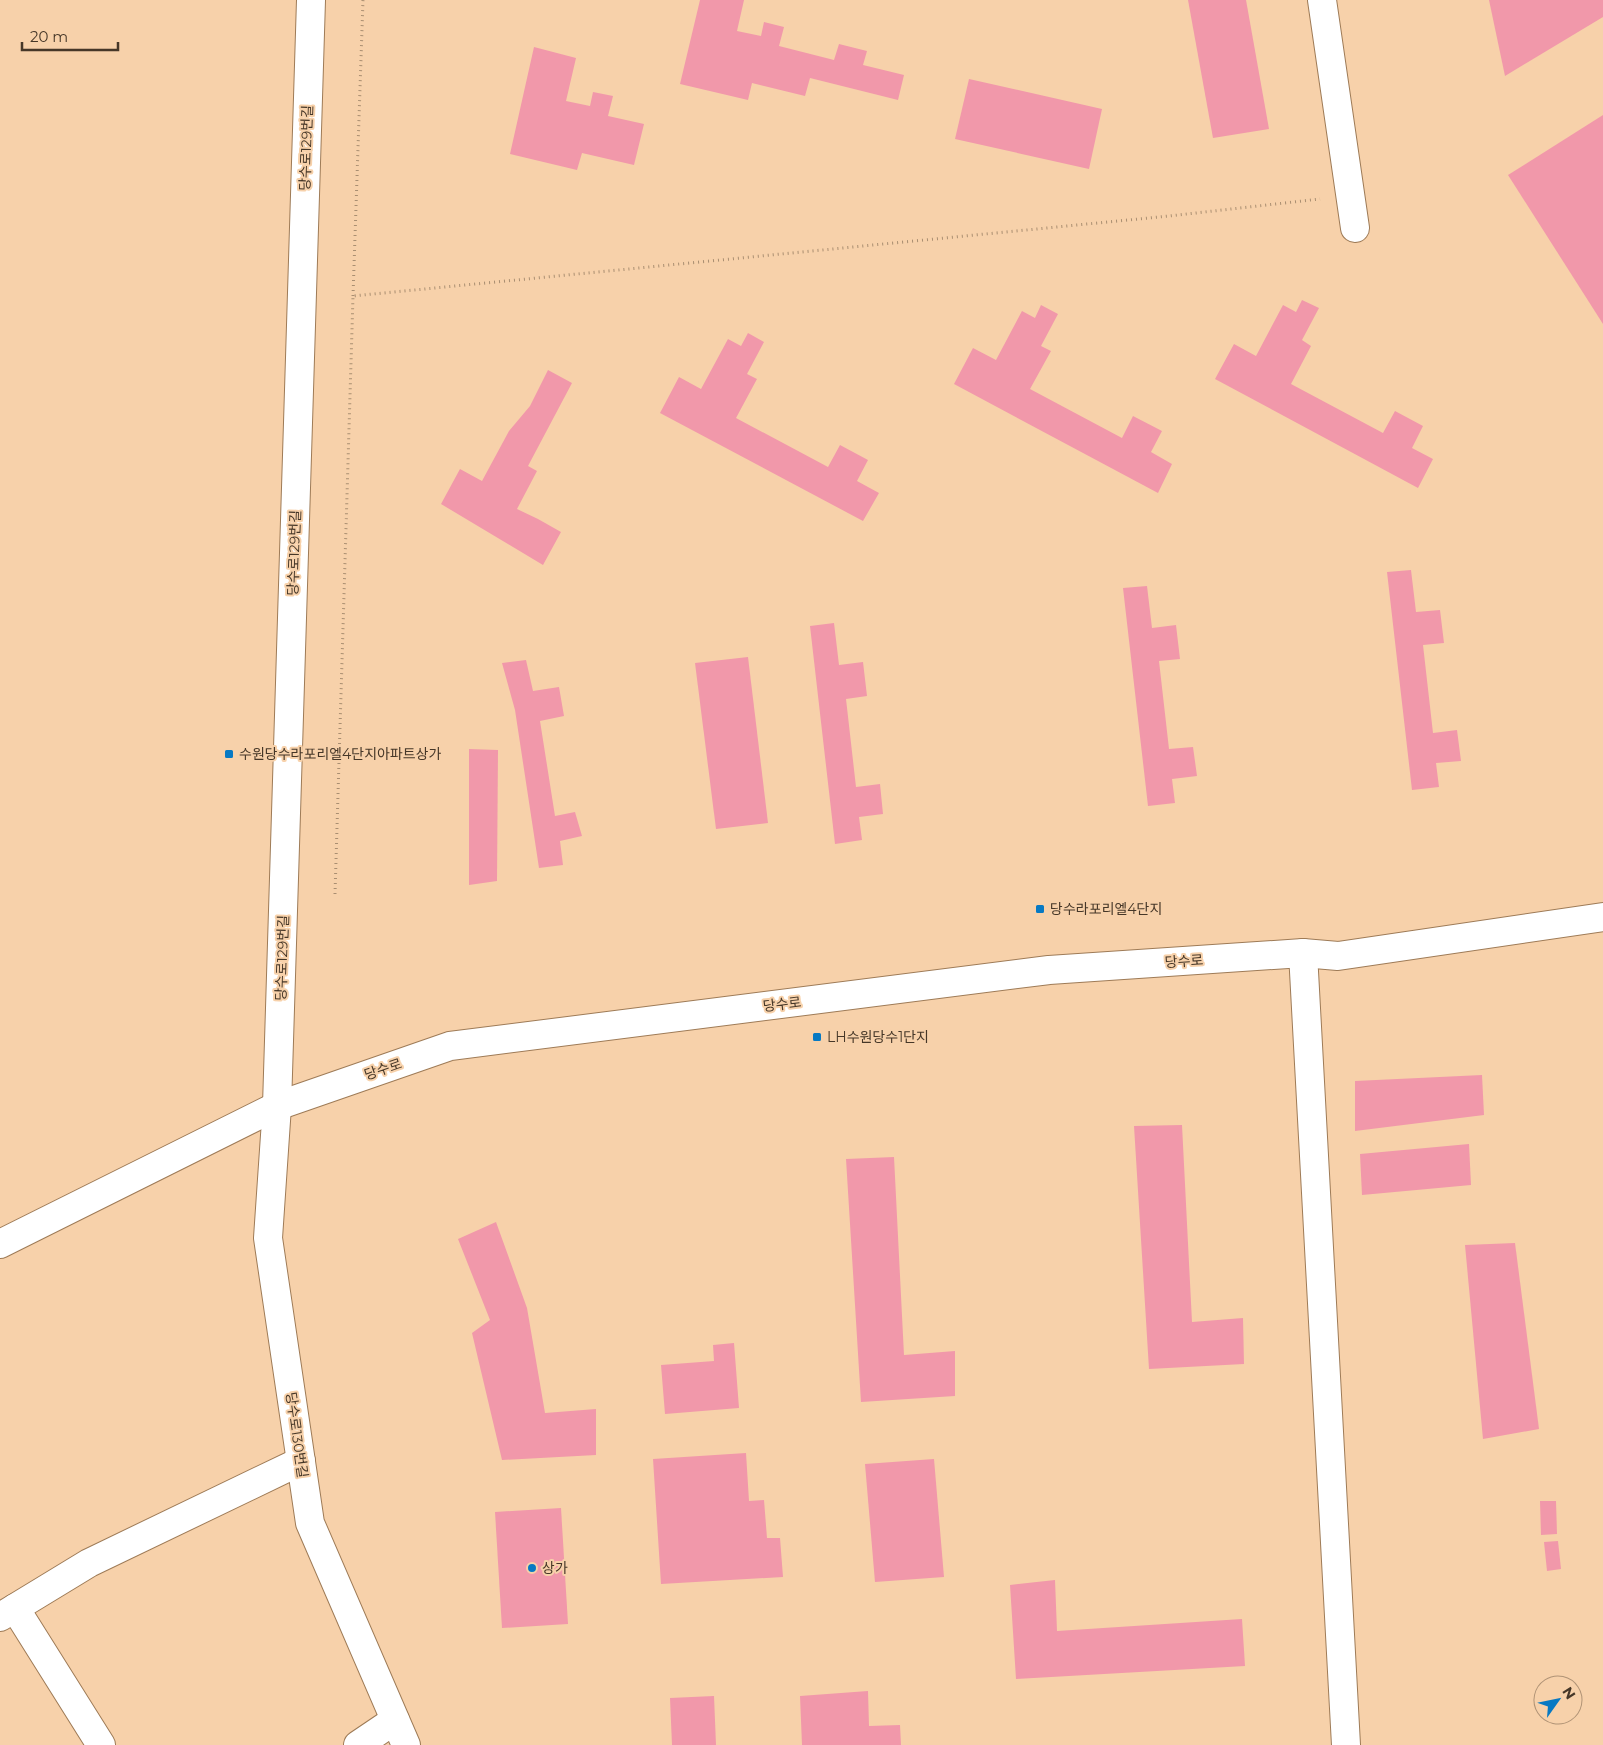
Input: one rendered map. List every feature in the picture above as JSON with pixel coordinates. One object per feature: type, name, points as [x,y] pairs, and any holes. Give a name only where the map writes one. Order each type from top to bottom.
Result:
[{"type":"street","name":"당수로129번길","points":[[277,1106],[311,0]]},
{"type":"street","points":[[1322,0],[1355,228]]},
{"type":"street","name":"당수로","points":[[0,1244],[277,1106],[450,1046],[1049,970],[1303,953],[1338,956],[1603,917]]},
{"type":"street","points":[[1303,953],[1346,1745]]},
{"type":"street","name":"당수로130번길","points":[[277,1106],[268,1238],[310,1523],[406,1745]]},
{"type":"street","points":[[102,1745],[8,1612],[89,1563],[301,1461]]},
{"type":"street","points":[[358,1745],[396,1720]]},
{"type":"path","points":[[336,894],[363,0]]},
{"type":"path","points":[[353,296],[1129,220],[1351,196]]},
{"type":"building","points":[[700,0],[744,0],[737,31],[761,36],[764,22],[784,27],[779,46],[834,60],[839,44],[867,51],[863,65],[904,75],[898,100],[810,78],[805,96],[752,83],[748,100],[680,84]]},
{"type":"building","points":[[1188,0],[1246,0],[1269,129],[1213,138]]},
{"type":"building","points":[[1489,0],[1603,0],[1603,17],[1505,76]]},
{"type":"building","points":[[534,47],[576,58],[566,101],[590,106],[593,92],[613,96],[608,116],[644,124],[634,165],[582,153],[577,170],[510,154]]},
{"type":"building","points":[[969,79],[1102,109],[1089,169],[955,139]]},
{"type":"building","points":[[1603,115],[1603,324],[1508,175]]},
{"type":"building","points":[[1302,300],[1319,308],[1302,340],[1311,346],[1291,384],[1383,433],[1395,411],[1423,426],[1412,448],[1433,459],[1418,488],[1215,379],[1234,344],[1256,356],[1283,305],[1296,312]]},
{"type":"building","points":[[1041,305],[1058,314],[1041,346],[1051,351],[1030,389],[1122,438],[1133,416],[1162,431],[1151,452],[1172,464],[1158,493],[954,384],[973,348],[996,360],[1022,311],[1035,318]]},
{"type":"building","points":[[748,333],[764,342],[747,374],[757,379],[736,418],[828,467],[840,445],[868,460],[857,481],[879,493],[863,521],[660,413],[679,377],[701,389],[728,339],[741,346]]},
{"type":"building","points":[[548,370],[572,383],[528,466],[537,471],[517,509],[561,532],[543,565],[441,504],[460,469],[482,481],[509,431],[530,406]]},
{"type":"building","points":[[1411,570],[1416,612],[1440,610],[1444,643],[1423,645],[1433,733],[1457,730],[1461,761],[1436,763],[1439,787],[1412,790],[1387,572]]},
{"type":"building","points":[[1147,586],[1152,628],[1176,625],[1180,659],[1159,661],[1169,749],[1193,747],[1197,776],[1172,779],[1175,803],[1148,806],[1123,588]]},
{"type":"building","points":[[834,623],[839,665],[863,662],[867,696],[846,699],[856,787],[880,784],[883,814],[859,817],[862,840],[835,844],[810,626]]},
{"type":"building","points":[[748,657],[768,823],[716,829],[695,663]]},
{"type":"building","points":[[526,660],[533,691],[559,687],[564,716],[540,721],[555,816],[575,812],[582,836],[560,841],[563,865],[539,868],[515,710],[502,663]]},
{"type":"building","points":[[469,749],[498,750],[497,881],[469,885]]},
{"type":"building","points":[[1482,1075],[1484,1115],[1355,1131],[1355,1081]]},
{"type":"building","points":[[1182,1125],[1192,1322],[1243,1318],[1244,1364],[1149,1369],[1134,1126]]},
{"type":"building","points":[[1469,1144],[1471,1185],[1362,1195],[1360,1154]]},
{"type":"building","points":[[894,1157],[904,1355],[955,1351],[955,1396],[861,1402],[846,1159]]},
{"type":"building","points":[[496,1222],[527,1308],[545,1413],[596,1409],[596,1455],[502,1460],[472,1333],[490,1320],[458,1239]]},
{"type":"building","points":[[1515,1243],[1539,1429],[1483,1439],[1465,1245]]},
{"type":"building","points":[[734,1343],[739,1408],[665,1414],[661,1365],[714,1361],[713,1345]]},
{"type":"building","points":[[746,1453],[749,1501],[764,1500],[767,1538],[780,1538],[783,1577],[661,1584],[653,1459]]},
{"type":"building","points":[[934,1459],[944,1577],[875,1582],[865,1464]]},
{"type":"building","points":[[1540,1501],[1556,1501],[1557,1534],[1541,1535]]},
{"type":"building","name":"상가","points":[[561,1508],[568,1624],[502,1628],[495,1512]]},
{"type":"building","points":[[1558,1541],[1561,1569],[1547,1571],[1544,1542]]},
{"type":"building","points":[[1055,1580],[1057,1631],[1242,1619],[1245,1666],[1016,1679],[1010,1585]]},
{"type":"building","points":[[868,1691],[869,1726],[900,1725],[901,1745],[802,1745],[800,1696]]},
{"type":"building","points":[[714,1696],[716,1745],[672,1745],[670,1698]]},
{"type":"place","name":"수원당수라포리엘4단지아파트상가","points":[[229,754]]},
{"type":"place","name":"당수라포리엘4단지","points":[[1040,909]]},
{"type":"place","name":"LH수원당수1단지","points":[[817,1037]]},
{"type":"place","name":"상가","points":[[532,1568]]}]
